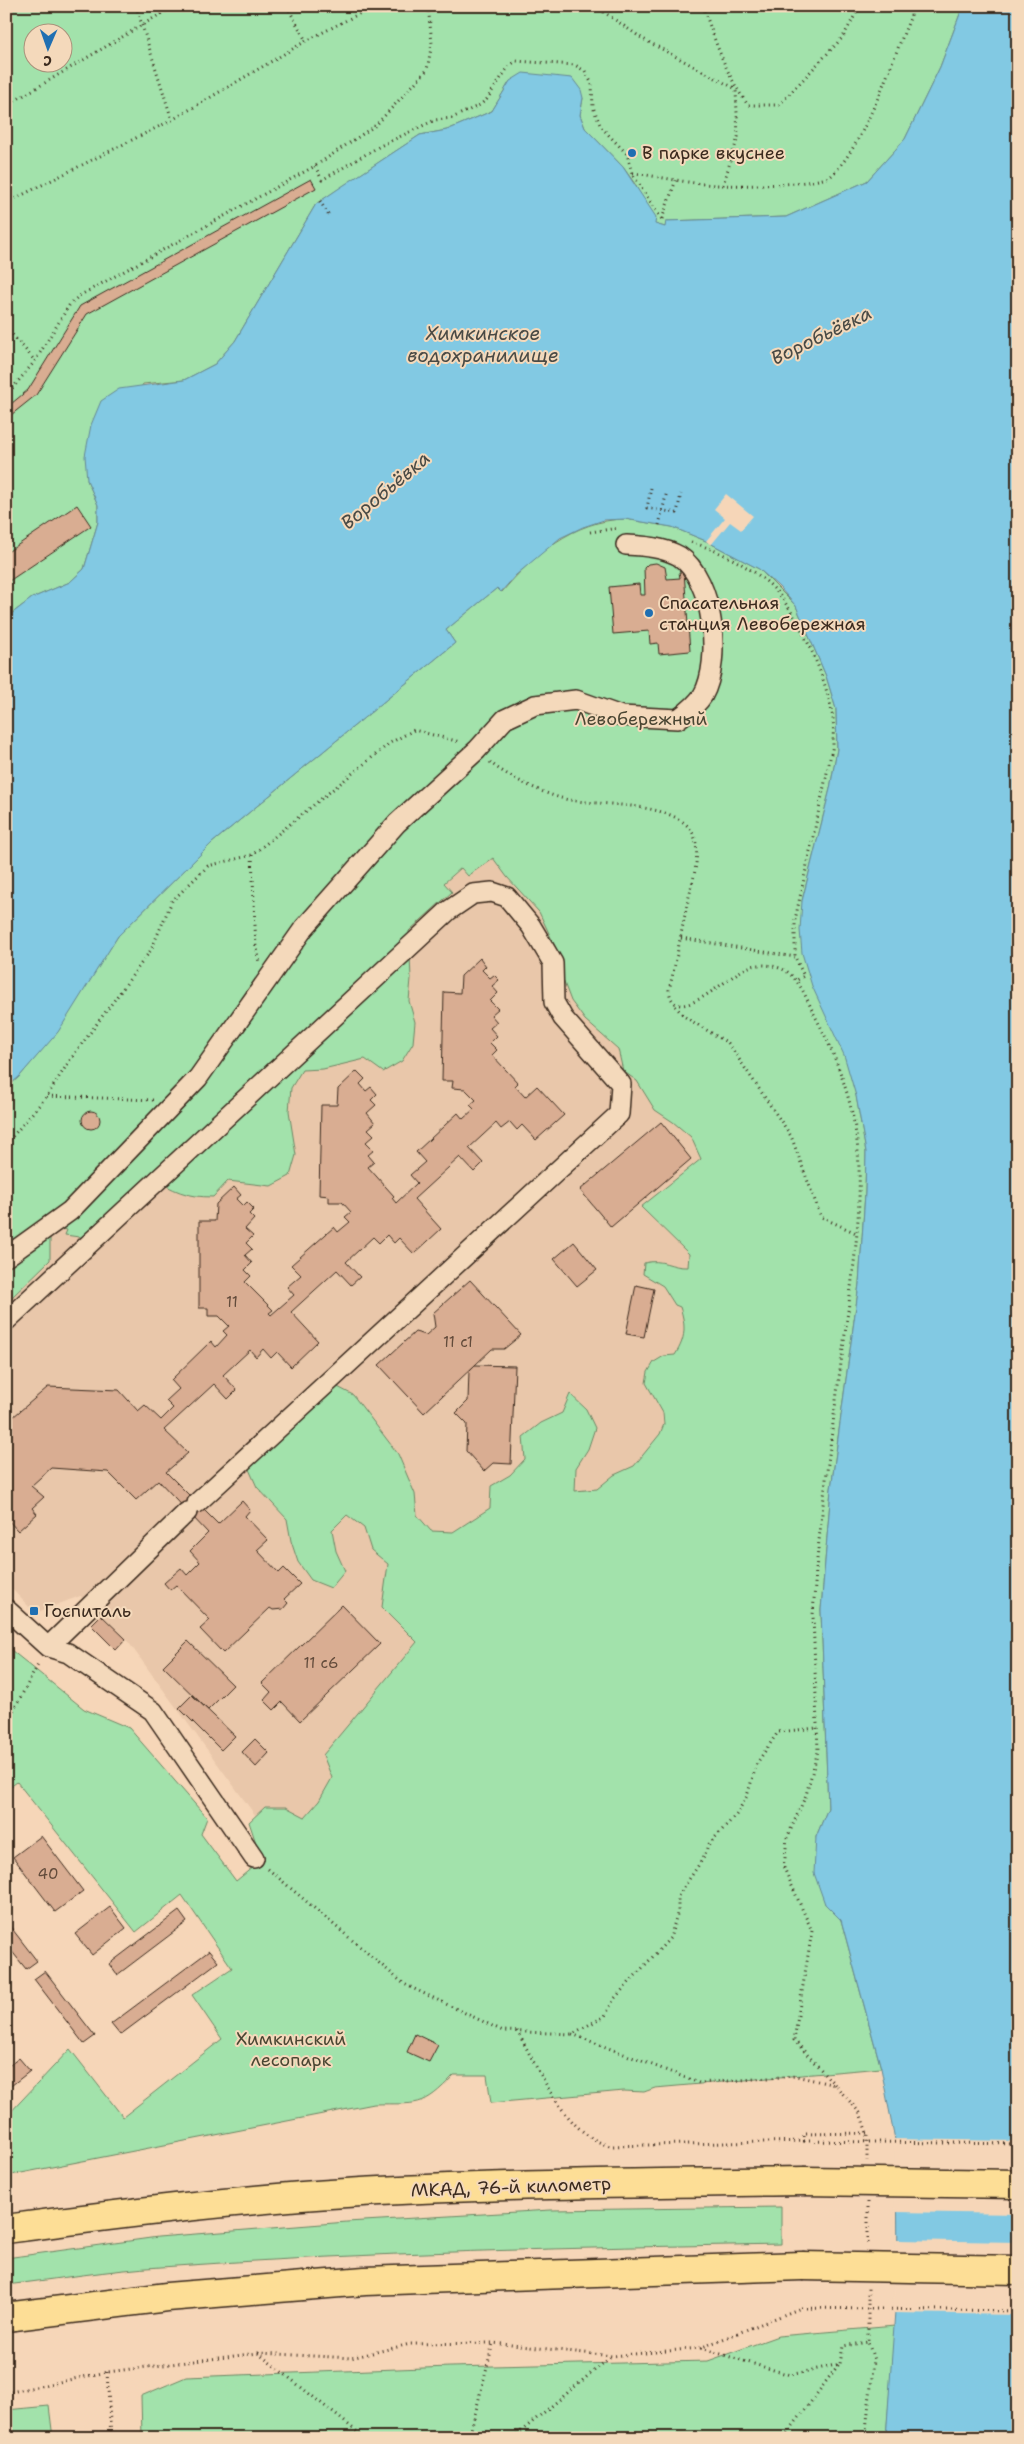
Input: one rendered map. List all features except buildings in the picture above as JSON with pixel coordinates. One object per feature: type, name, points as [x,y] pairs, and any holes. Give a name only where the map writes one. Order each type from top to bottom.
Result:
[{"type":"highway","name":"МКАД, 76-й километр","points":[[6,2230],[154,2210],[345,2193],[552,2185],[804,2181],[1018,2184]]},
{"type":"highway","points":[[6,2317],[167,2296],[365,2281],[802,2266],[1018,2270]]},
{"type":"street","points":[[6,1257],[70,1211],[198,1078],[304,928],[398,823],[477,750],[505,719],[535,705],[576,700],[621,716],[678,720],[702,697],[710,679],[714,650],[708,609],[700,580],[679,557],[657,548],[626,545]]},
{"type":"street","points":[[6,1321],[448,911],[473,894],[492,892],[507,897],[531,926],[553,963],[554,1002],[563,1018],[621,1084],[619,1114],[192,1507],[48,1647]]},
{"type":"street","points":[[6,1610],[48,1647],[68,1653],[153,1712],[254,1858]]},
{"type":"path","points":[[136,6],[172,120]]},
{"type":"path","points":[[6,106],[174,6]]},
{"type":"path","points":[[287,6],[306,41]]},
{"type":"path","points":[[6,203],[172,120],[306,41],[374,6]]},
{"type":"path","points":[[6,396],[17,386],[35,361],[70,304],[79,296],[315,166],[376,125],[427,70],[432,43],[428,6]]},
{"type":"path","points":[[595,6],[644,38],[736,89]]},
{"type":"path","points":[[703,6],[717,48],[736,89],[748,105],[779,106],[843,37],[860,6]]},
{"type":"path","points":[[632,173],[723,185],[815,182],[831,177],[852,150],[866,122],[911,16],[911,6]]},
{"type":"path","points":[[315,166],[322,180],[380,146],[435,120],[452,118],[480,105],[487,99],[509,66],[516,61],[575,65],[585,71],[592,84],[593,106],[601,127],[627,154],[632,173],[662,220],[676,180]]},
{"type":"path","points":[[723,185],[738,137],[736,89]]},
{"type":"path","points":[[320,201],[329,216]]},
{"type":"path","points":[[6,326],[35,361]]},
{"type":"path","points":[[651,488],[648,508],[677,513],[681,494]]},
{"type":"path","points":[[659,525],[666,491]]},
{"type":"path","points":[[789,608],[812,652],[827,689],[833,720],[833,746],[826,787],[808,850],[795,920],[795,957],[804,976],[797,980]]},
{"type":"path","points":[[6,1144],[47,1096],[68,1063],[151,950],[172,901],[208,866],[252,855],[390,743],[414,730],[451,738],[477,750],[494,766],[559,798],[662,811],[680,819],[696,843],[692,881],[670,990],[670,999],[684,1017],[728,1043],[791,1136],[821,1217],[856,1233]]},
{"type":"path","points":[[252,855],[256,948],[264,984]]},
{"type":"path","points":[[680,938],[795,957]]},
{"type":"path","points":[[675,1005],[683,1007],[694,1003],[736,972],[751,966],[765,964],[784,970],[797,980],[836,1060],[849,1098],[858,1152],[856,1233],[816,1569],[813,1616],[818,1751],[806,1795],[787,1838],[784,1868],[812,1931],[794,2040],[835,2084]]},
{"type":"path","points":[[47,1096],[176,1101]]},
{"type":"path","points":[[6,1717],[12,1712],[48,1647]]},
{"type":"path","points":[[254,1858],[404,1984],[503,2031],[572,2034],[605,2016],[614,1999],[670,1938],[678,1911],[678,1896],[704,1857],[708,1845],[736,1815],[747,1796],[757,1763],[778,1732],[817,1728]]},
{"type":"path","points":[[517,2031],[552,2096],[574,2124],[599,2143],[610,2146],[804,2141],[1018,2144]]},
{"type":"path","points":[[804,2141],[804,2134],[867,2133]]},
{"type":"path","points":[[6,2393],[107,2372],[258,2353],[351,2358],[410,2344],[493,2343],[612,2356],[700,2348],[801,2308],[1018,2311]]},
{"type":"path","points":[[865,2438],[874,2360],[868,2342]]},
{"type":"path","points":[[469,2438],[493,2343]]},
{"type":"path","points":[[258,2353],[365,2438]]},
{"type":"path","points":[[513,2438],[612,2356]]},
{"type":"path","points":[[784,2438],[840,2364]]},
{"type":"path","points":[[107,2372],[111,2438]]},
{"type":"shaded area","points":[[505,849],[746,1155],[667,1877],[258,1819],[126,1639],[101,1615],[80,1596],[35,1613],[6,1583],[6,1303],[50,1260],[50,1237],[451,892],[444,883],[461,868],[468,876]]},
{"type":"green space","points":[[6,6],[963,6],[940,67],[905,139],[867,181],[786,217],[667,221],[665,227],[654,224],[635,184],[623,167],[585,128],[580,115],[583,98],[510,81],[492,111],[447,130],[420,135],[316,204],[235,341],[215,364],[184,380],[143,384],[87,480],[98,505],[98,522],[84,569],[70,582],[32,598],[6,618]]},
{"type":"green space","points":[[625,519],[672,527],[706,541],[759,569],[796,606],[826,676],[836,709],[837,749],[830,789],[802,901],[856,1095],[866,1152],[859,1284],[831,1489],[821,1610],[828,1808],[816,1837],[825,1904],[841,1920],[881,2068],[655,2088],[644,2092],[624,2091],[491,2103],[487,2075],[454,2075],[434,2094],[418,2102],[374,2104],[6,2176],[6,2117],[70,2049],[123,2117],[222,2039],[192,1995],[232,1968],[182,1895],[136,1932],[17,1782],[6,1790],[6,1646],[84,1709],[129,1728],[207,1818],[201,1834],[236,1881],[265,1857],[256,1843],[249,1822],[265,1807],[286,1807],[305,1817],[319,1801],[332,1778],[323,1755],[417,1642],[382,1607],[388,1564],[371,1550],[364,1528],[347,1515],[332,1530],[336,1551],[345,1571],[331,1588],[311,1580],[298,1562],[291,1541],[287,1519],[257,1487],[248,1467],[334,1385],[353,1395],[398,1454],[415,1494],[417,1515],[431,1531],[453,1532],[490,1508],[491,1486],[510,1475],[525,1459],[523,1437],[541,1423],[562,1413],[570,1394],[586,1409],[595,1428],[588,1449],[576,1468],[575,1491],[597,1489],[614,1475],[634,1466],[660,1434],[664,1424],[663,1413],[646,1383],[648,1372],[654,1362],[664,1356],[675,1355],[684,1332],[680,1307],[675,1305],[663,1286],[643,1274],[644,1263],[662,1262],[688,1267],[689,1254],[641,1207],[701,1159],[691,1137],[655,1110],[637,1081],[623,1071],[618,1049],[585,1020],[571,1001],[563,980],[561,959],[539,912],[507,877],[493,858],[468,876],[461,868],[444,883],[452,892],[409,931],[411,979],[409,1001],[415,1022],[413,1043],[402,1061],[383,1072],[365,1059],[323,1069],[302,1070],[291,1088],[289,1111],[296,1155],[290,1176],[271,1186],[228,1181],[213,1197],[195,1196],[180,1192],[151,1177],[86,1238],[65,1235],[67,1230],[61,1229],[50,1236],[50,1260],[6,1303],[6,1088],[19,1077],[57,1032],[118,936],[212,843],[455,643],[446,630],[497,588],[502,592],[541,553],[572,533],[589,526],[606,521]]},
{"type":"green space","points":[[781,2207],[781,2244],[393,2254],[238,2262],[142,2268],[6,2285],[6,2258],[158,2237],[347,2222],[551,2210]]},
{"type":"green space","points":[[895,2326],[886,2438],[142,2438],[141,2396],[186,2377],[450,2367],[708,2361],[778,2336]]},
{"type":"green space","points":[[49,2406],[53,2438],[6,2438],[6,2410]]},
{"type":"water","name":"Химкинское водохранилище","points":[[963,6],[1018,6],[1018,2438],[886,2438],[898,2269],[897,2150],[881,2068],[841,1920],[825,1904],[814,1873],[816,1837],[828,1808],[821,1610],[831,1489],[859,1284],[866,1152],[856,1096],[844,1055],[812,986],[802,953],[800,930],[802,901],[830,789],[837,749],[836,709],[826,676],[796,606],[759,569],[706,541],[672,527],[625,519],[604,520],[560,538],[516,575],[501,592],[497,588],[446,630],[455,643],[212,843],[118,936],[58,1032],[19,1077],[6,1088],[6,618],[32,598],[70,582],[84,569],[98,522],[98,505],[87,480],[85,456],[91,425],[101,401],[119,389],[184,380],[215,364],[235,341],[316,204],[420,135],[447,130],[492,111],[510,81],[523,73],[572,78],[581,90],[583,98],[580,115],[585,128],[623,167],[656,217],[655,224],[665,227],[666,221],[786,217],[867,181],[905,139],[940,67]]},
{"type":"pier","points":[[726,494],[753,516],[741,530],[730,522],[711,545],[706,541],[725,518],[714,509]]},
{"type":"pier","points":[[893,2139],[1018,2141],[1018,2214],[895,2212],[895,2150]]},
{"type":"pier","points":[[896,2240],[1018,2242],[1018,2315],[893,2313]]},
{"type":"place","name":"В парке вкуснее","points":[[632,153]]},
{"type":"place","name":"Спасательная станция Левобережная","points":[[649,613]]},
{"type":"place","name":"Госпиталь","points":[[34,1611]]},
{"type":"water label","name":"Воробьёвка","points":[[821,335]]},
{"type":"water label","name":"Воробьёвка","points":[[385,490]]},
{"type":"park label","name":"Левобережный","points":[[641,719]]},
{"type":"park label","name":"Химкинский лесопарк","points":[[291,2049]]}]
